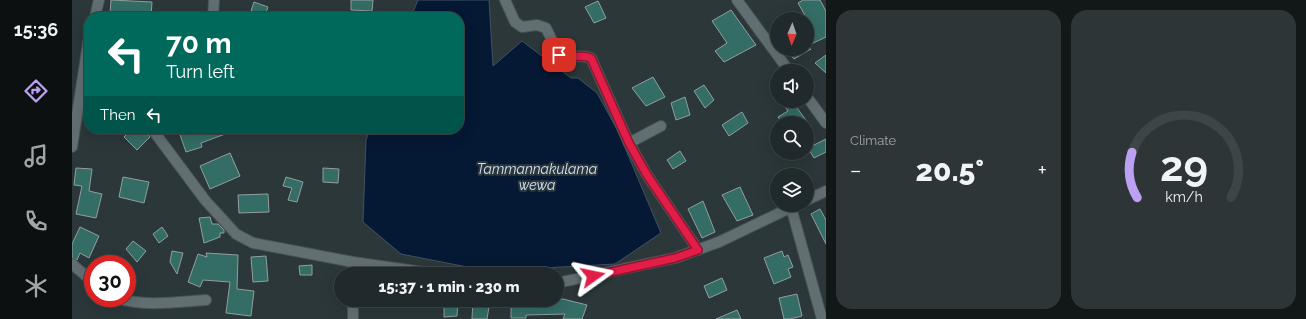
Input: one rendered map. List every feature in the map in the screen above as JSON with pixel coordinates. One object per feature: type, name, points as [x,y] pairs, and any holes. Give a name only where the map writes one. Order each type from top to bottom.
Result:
[{"type":"street","points":[[96,12],[99,0]]},
{"type":"street","points":[[213,12],[214,0]]},
{"type":"street","points":[[505,0],[515,22],[518,25],[522,27],[537,25],[546,28],[559,55],[565,58],[584,56],[591,58],[629,143],[647,175],[698,250]]},
{"type":"street","points":[[737,0],[783,64]]},
{"type":"street","points":[[72,147],[84,68]]},
{"type":"street","points":[[814,106],[826,123]]},
{"type":"street","points":[[629,143],[661,126]]},
{"type":"street","points":[[156,134],[205,200],[236,234],[253,243],[389,267]]},
{"type":"street","points":[[814,197],[826,191]]},
{"type":"street","points":[[564,282],[675,258],[719,242],[781,212]]},
{"type":"street","points":[[795,212],[822,319]]},
{"type":"street","points":[[354,262],[354,267]]},
{"type":"street","points":[[72,264],[84,274]]},
{"type":"street","points":[[136,301],[150,303],[206,300]]},
{"type":"street","points":[[353,307],[353,319]]},
{"type":"water","name":"Tammannakulama wewa","points":[[418,0],[489,0],[493,66],[522,41],[571,78],[578,78],[597,93],[618,131],[661,233],[615,264],[561,267],[468,267],[401,254],[363,222],[366,140],[368,134],[464,134],[464,12],[413,12]]},
{"type":"building","points":[[111,0],[152,2],[151,12],[110,12]]},
{"type":"building","points":[[351,0],[373,0],[372,11],[351,10]]},
{"type":"building","points":[[803,0],[820,0],[826,11],[826,37],[814,43],[814,12],[803,12],[798,3]]},
{"type":"building","points":[[598,1],[606,18],[594,23],[585,7]]},
{"type":"building","points":[[254,2],[268,7],[266,12],[251,11]]},
{"type":"building","points":[[731,10],[756,45],[724,62],[715,51],[727,43],[712,21]]},
{"type":"building","points":[[826,55],[826,73],[815,63]]},
{"type":"building","points":[[792,56],[799,56],[794,59]]},
{"type":"building","points":[[653,77],[665,97],[646,106],[632,88]]},
{"type":"building","points":[[704,85],[714,100],[705,108],[694,91]]},
{"type":"building","points":[[685,97],[690,115],[676,120],[671,103]]},
{"type":"building","points":[[786,108],[797,108],[803,116],[780,116],[788,111]]},
{"type":"building","points":[[742,112],[748,123],[729,136],[722,125]]},
{"type":"building","points":[[127,134],[148,134],[150,137],[137,150],[124,137]]},
{"type":"building","points":[[180,134],[225,134],[201,143],[202,147],[186,152]]},
{"type":"building","points":[[826,139],[826,152],[814,158],[814,145]]},
{"type":"building","points":[[680,151],[686,161],[673,169],[667,160]]},
{"type":"building","points":[[230,153],[240,176],[210,189],[200,166]]},
{"type":"building","points":[[76,168],[92,169],[89,191],[102,194],[96,218],[76,214],[82,186],[74,185]]},
{"type":"building","points":[[323,168],[339,169],[338,183],[323,182]]},
{"type":"building","points":[[123,177],[149,182],[144,203],[119,197]]},
{"type":"building","points":[[286,177],[303,182],[297,202],[288,200],[292,188],[283,186]]},
{"type":"building","points":[[740,187],[753,215],[737,221],[722,195]]},
{"type":"building","points":[[268,194],[269,212],[239,213],[238,195]]},
{"type":"building","points":[[703,201],[715,232],[702,238],[688,209]]},
{"type":"building","points":[[820,209],[826,220],[826,244],[811,214]]},
{"type":"building","points":[[210,217],[212,224],[218,224],[224,230],[224,233],[220,233],[220,237],[204,243],[199,218]]},
{"type":"building","points":[[80,227],[99,236],[90,255],[84,255],[80,253],[77,260],[72,258],[72,244]]},
{"type":"building","points":[[162,227],[168,236],[159,243],[153,234]]},
{"type":"building","points":[[133,241],[146,251],[137,262],[136,255],[131,255],[126,249]]},
{"type":"building","points":[[172,251],[183,253],[177,274],[170,262]]},
{"type":"building","points":[[782,251],[784,257],[788,255],[793,267],[788,269],[791,277],[774,284],[764,258]]},
{"type":"building","points":[[206,253],[238,255],[237,289],[254,291],[251,316],[226,313],[230,282],[203,280],[200,287],[188,282],[198,254],[207,257]]},
{"type":"building","points":[[266,256],[268,281],[253,282],[251,257]]},
{"type":"building","points":[[312,265],[312,275],[300,275],[299,266]]},
{"type":"building","points":[[722,278],[727,290],[709,298],[704,286]]},
{"type":"building","points":[[797,294],[802,316],[784,319],[779,298]]},
{"type":"building","points":[[564,299],[587,305],[582,319],[563,319],[565,314],[526,315],[526,318],[511,318],[511,307],[564,307]]},
{"type":"building","points":[[444,307],[458,307],[457,316],[444,317]]},
{"type":"building","points":[[473,307],[489,307],[487,319],[472,319]]},
{"type":"building","points":[[737,310],[741,319],[716,319]]},
{"type":"route","points":[[559,55],[565,58],[584,56],[591,58],[629,143],[647,175],[698,250],[675,258],[593,276]]}]
